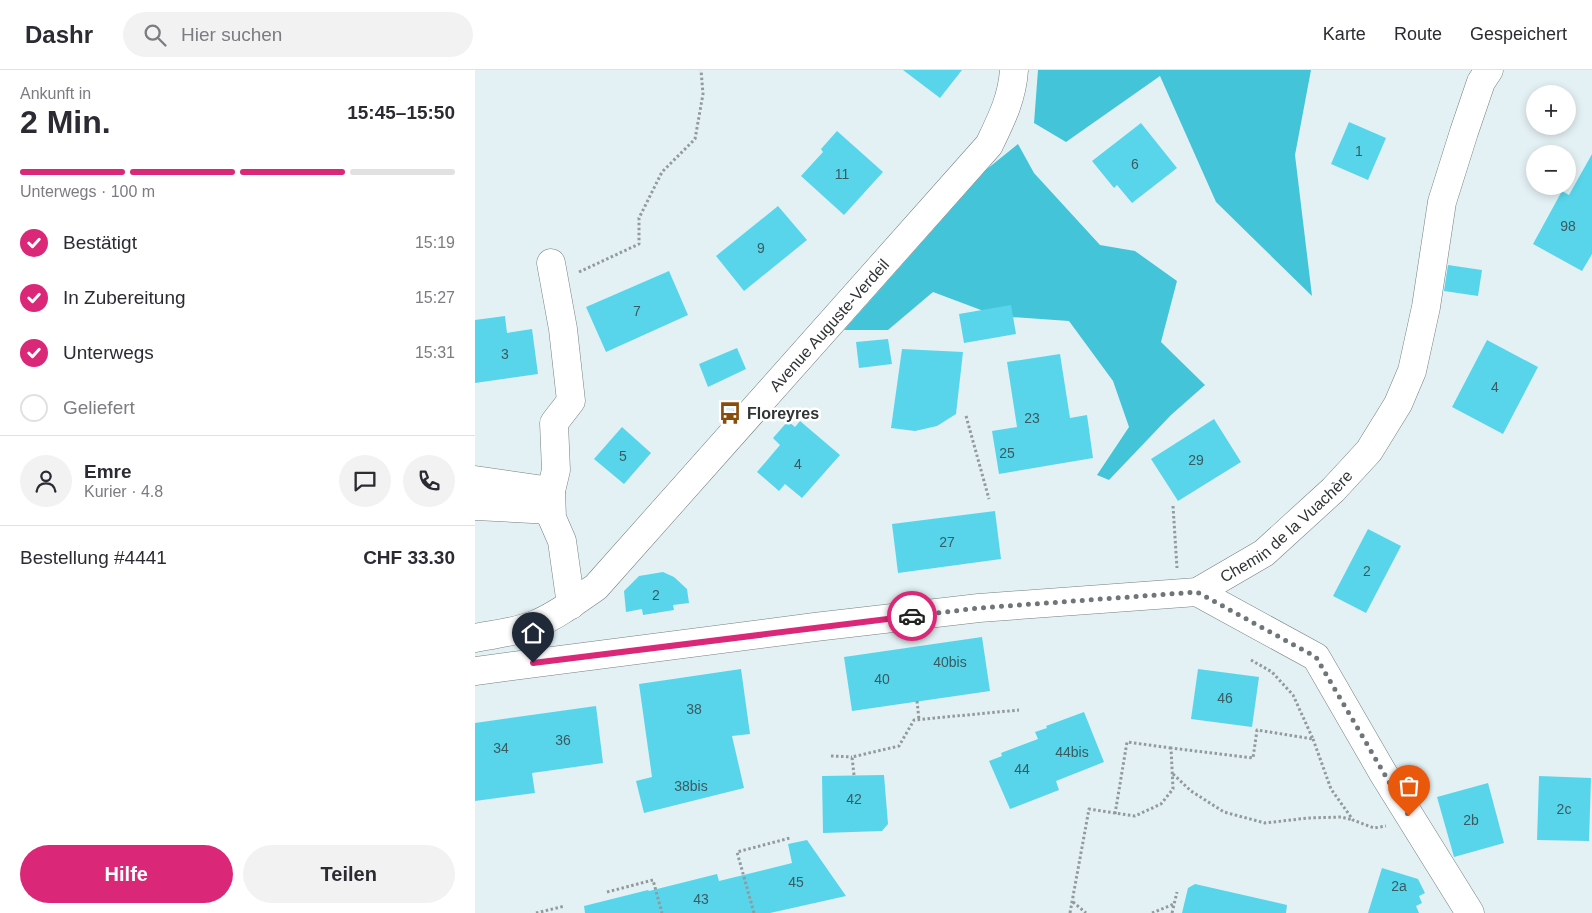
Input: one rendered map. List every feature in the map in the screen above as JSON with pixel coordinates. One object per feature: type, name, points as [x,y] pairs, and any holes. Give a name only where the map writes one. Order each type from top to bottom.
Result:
[{"type":"street","name":"Avenue Auguste-Verdeil","points":[[475,638],[511,632],[535,624],[571,605],[596,587],[989,146],[1013,88],[1014,70]]},
{"type":"street","name":"Chemin de la Vuachère","points":[[1197,592],[1264,553],[1333,490],[1369,452],[1398,404],[1412,371],[1426,307],[1442,202],[1481,82],[1489,70]]},
{"type":"street","points":[[553,273],[563,329],[571,401],[554,423],[556,470],[551,501],[551,518],[562,541],[571,605]]},
{"type":"street","points":[[475,480],[551,501]]},
{"type":"street","points":[[475,506],[551,501]]},
{"type":"street","points":[[475,671],[970,609],[1197,592]]},
{"type":"street","name":"Chemin de la Vuachère","points":[[1197,592],[1316,657],[1409,816],[1470,913]]},
{"type":"path","points":[[553,273],[639,244],[639,218],[663,172],[695,139],[703,94],[701,70]]},
{"type":"path","points":[[966,416],[989,499]]},
{"type":"path","points":[[1173,506],[1177,569]]},
{"type":"path","points":[[1251,660],[1272,672],[1293,695],[1313,739],[1331,790],[1353,820]]},
{"type":"path","points":[[917,701],[919,720]]},
{"type":"path","points":[[831,756],[853,757],[899,746],[914,720],[1019,710]]},
{"type":"path","points":[[1115,814],[1127,742],[1253,758],[1257,730],[1313,739]]},
{"type":"path","points":[[1070,913],[1089,809],[1135,816],[1161,804],[1173,788],[1171,748]]},
{"type":"path","points":[[853,757],[853,775]]},
{"type":"path","points":[[1173,773],[1191,791],[1224,812],[1265,823],[1316,817],[1341,817],[1374,828],[1392,825],[1409,816]]},
{"type":"path","points":[[754,913],[737,852],[790,838]]},
{"type":"path","points":[[607,892],[653,880],[662,913]]},
{"type":"path","points":[[1172,913],[1177,892]]},
{"type":"path","points":[[1073,901],[1085,913]]},
{"type":"path","points":[[1152,913],[1174,904]]},
{"type":"path","points":[[536,913],[565,906]]},
{"type":"shaded area","points":[[1038,70],[1311,70],[1295,155],[1312,296],[1216,202],[1160,76],[1066,142],[1034,123]]},
{"type":"shaded area","points":[[1018,144],[1034,173],[1100,245],[1135,251],[1177,281],[1161,342],[1205,385],[1171,415],[1109,480],[1097,475],[1129,427],[1113,381],[1069,321],[997,316],[933,292],[888,330],[844,330],[987,169]]},
{"type":"building","points":[[903,70],[962,70],[940,98]]},
{"type":"building","points":[[1349,122],[1386,138],[1368,180],[1331,164]]},
{"type":"building","points":[[1141,123],[1177,168],[1132,203],[1117,185],[1114,188],[1092,161]]},
{"type":"building","points":[[837,131],[883,172],[844,215],[801,176],[823,152],[821,149]]},
{"type":"building","points":[[1592,154],[1592,254],[1582,271],[1533,244],[1560,195],[1576,195],[1576,183]]},
{"type":"building","points":[[778,206],[807,240],[744,291],[716,256]]},
{"type":"building","points":[[1448,265],[1482,270],[1478,296],[1444,291]]},
{"type":"building","points":[[669,271],[688,315],[606,352],[586,307]]},
{"type":"building","points":[[1011,305],[1016,334],[964,343],[959,314]]},
{"type":"building","points":[[505,316],[507,333],[532,329],[538,374],[475,383],[475,320]]},
{"type":"building","points":[[888,339],[892,364],[859,368],[856,342]]},
{"type":"building","points":[[1487,340],[1538,367],[1503,434],[1452,407]]},
{"type":"building","points":[[737,348],[746,369],[708,387],[699,364]]},
{"type":"building","points":[[902,349],[963,352],[956,414],[937,426],[915,431],[891,428]]},
{"type":"building","points":[[1060,354],[1070,418],[1087,415],[1093,458],[999,474],[992,431],[1017,427],[1007,362]]},
{"type":"building","points":[[1214,419],[1241,462],[1178,501],[1151,459]]},
{"type":"building","points":[[788,421],[795,427],[800,421],[840,455],[802,498],[785,484],[779,491],[757,472],[780,445],[773,438]]},
{"type":"building","points":[[622,427],[651,453],[624,484],[594,459]]},
{"type":"building","points":[[995,511],[1001,559],[898,573],[892,524]]},
{"type":"building","points":[[1368,529],[1401,546],[1366,613],[1333,596]]},
{"type":"building","points":[[663,572],[674,577],[687,589],[689,603],[673,605],[674,610],[643,615],[642,609],[626,612],[624,591],[639,576]]},
{"type":"building","points":[[982,637],[990,691],[852,711],[844,657]]},
{"type":"building","points":[[741,669],[750,734],[732,736],[744,788],[644,813],[636,781],[652,777],[639,684]]},
{"type":"building","points":[[1198,669],[1259,677],[1252,727],[1191,719]]},
{"type":"building","points":[[596,706],[603,763],[532,773],[535,793],[475,801],[475,723]]},
{"type":"building","points":[[1084,712],[1104,762],[1056,781],[1059,790],[1010,809],[989,761],[1002,756],[1001,753],[1038,739],[1035,732],[1047,728],[1046,726]]},
{"type":"building","points":[[884,775],[888,824],[882,831],[823,833],[822,776]]},
{"type":"building","points":[[1539,776],[1591,778],[1589,841],[1537,840]]},
{"type":"building","points":[[1488,783],[1504,843],[1454,857],[1437,797]]},
{"type":"building","points":[[807,840],[846,896],[770,913],[585,913],[584,906],[648,890],[717,874],[719,881],[792,863],[788,844]]},
{"type":"building","points":[[1382,868],[1418,879],[1425,893],[1419,896],[1422,903],[1416,906],[1419,913],[1368,913]]},
{"type":"building","points":[[1195,884],[1287,905],[1286,913],[1182,913],[1188,888]]},
{"type":"way so far","points":[[912,616],[979,608],[1197,592],[1316,657],[1409,816]]},
{"type":"place","name":"Floreyres","points":[[730,413]]},
{"type":"route","points":[[533,663],[912,616]]}]
